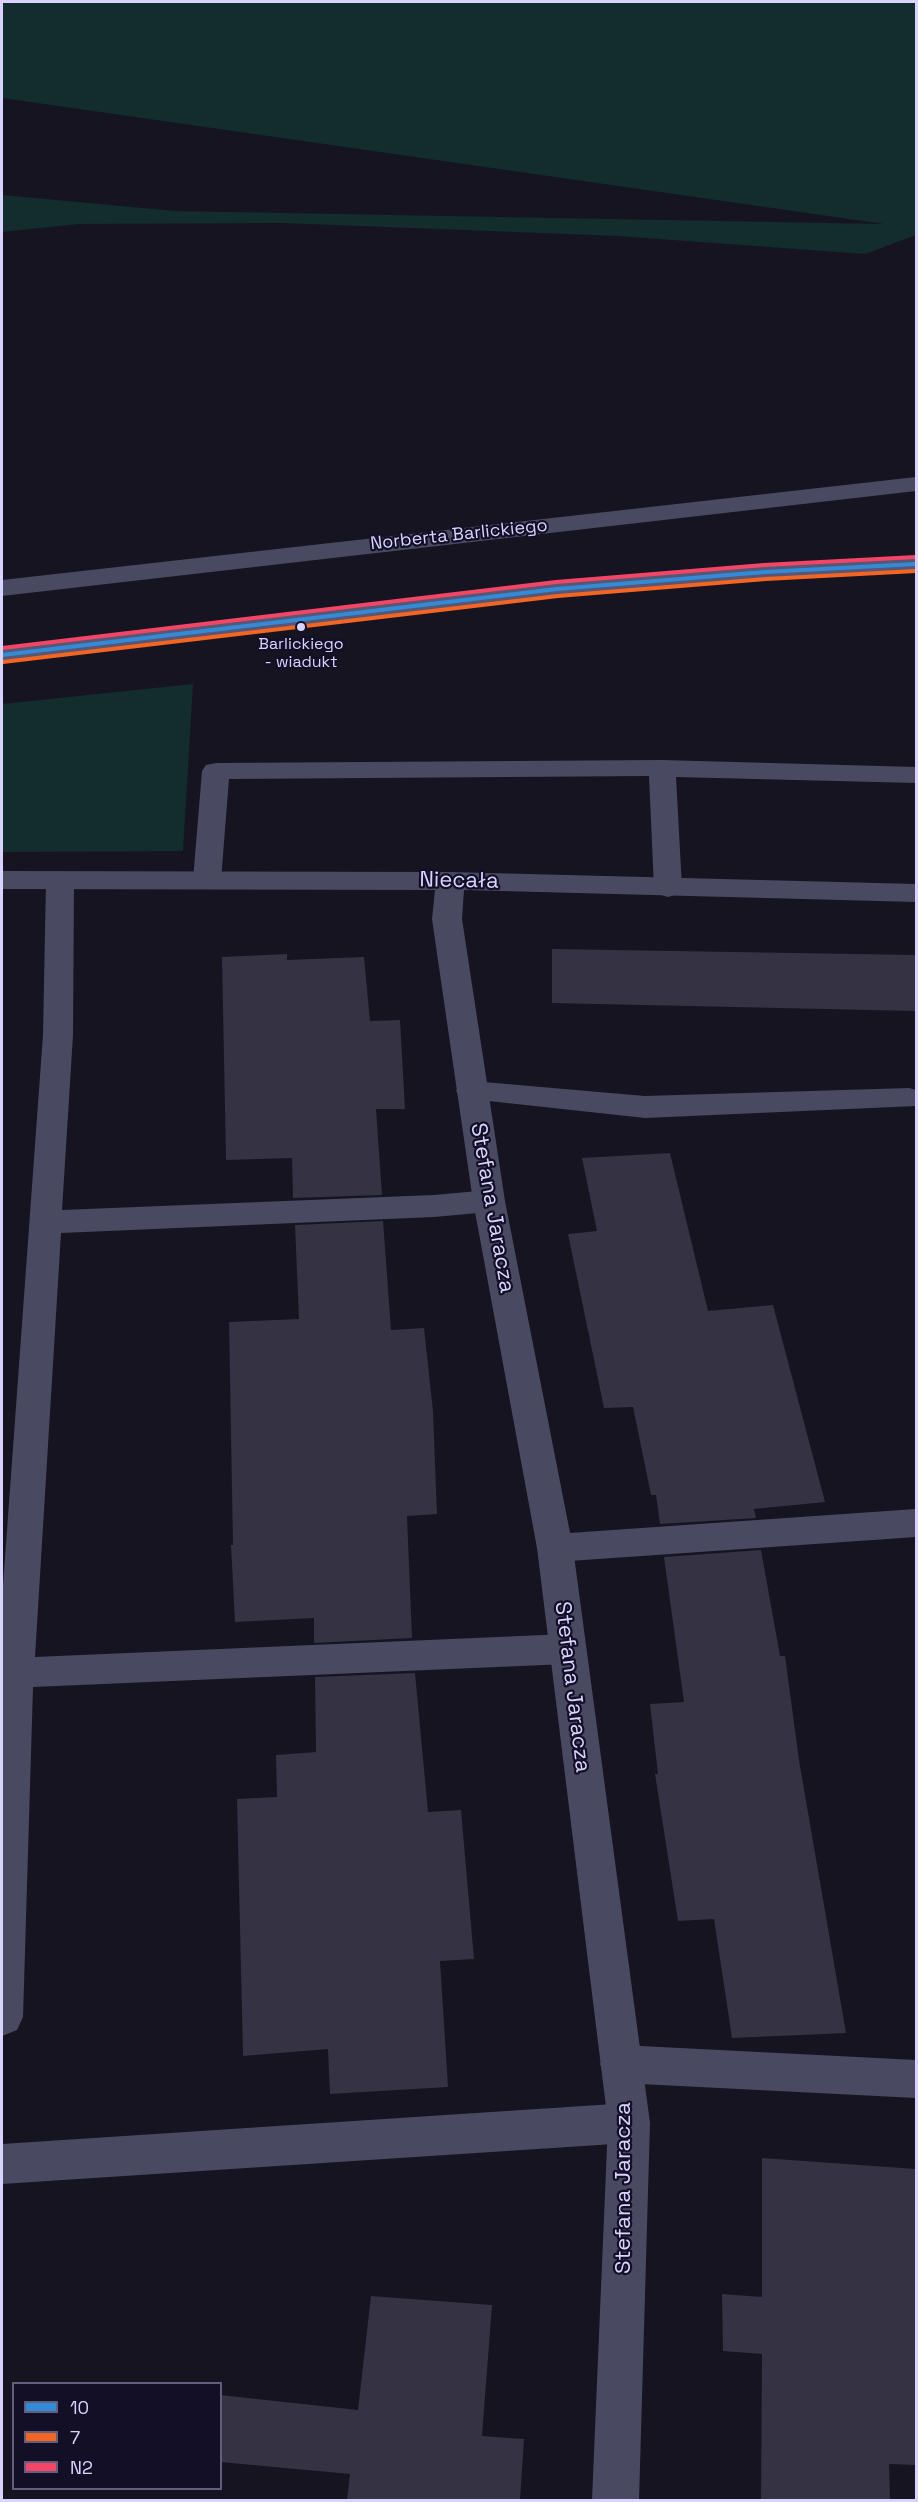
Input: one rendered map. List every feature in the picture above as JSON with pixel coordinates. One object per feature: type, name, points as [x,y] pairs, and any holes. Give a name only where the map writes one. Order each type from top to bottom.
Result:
[{"type":"street","name":"Norberta Barlickiego","points":[[2,588],[916,484]]},
{"type":"street","points":[[2,655],[557,589],[754,573],[916,564]]},
{"type":"street","points":[[207,880],[216,771],[662,768],[916,775]]},
{"type":"street","points":[[662,768],[668,888]]},
{"type":"street","name":"Niecała","points":[[2,880],[450,880],[668,888],[916,893]]},
{"type":"street","points":[[2,2017],[7,1793],[58,1035],[60,880]]},
{"type":"street","name":"Stefana Jaracza","points":[[450,880],[447,919],[489,1202],[555,1548],[629,2123],[616,2500]]},
{"type":"street","points":[[472,1091],[645,1107],[914,1099]]},
{"type":"street","points":[[47,1222],[489,1202]]},
{"type":"street","points":[[555,1548],[916,1523]]},
{"type":"street","points":[[15,1673],[567,1649]]},
{"type":"street","points":[[621,2064],[916,2079]]},
{"type":"street","points":[[2,2164],[629,2123]]},
{"type":"green space","points":[[2,2],[916,2],[916,235],[865,254],[618,236],[283,223],[79,224],[2,232],[2,195],[175,211],[884,224],[2,98]]},
{"type":"green space","points":[[193,684],[183,851],[2,852],[2,704]]},
{"type":"building","points":[[552,949],[916,955],[916,1011],[552,1003]]},
{"type":"building","points":[[287,954],[287,960],[364,957],[370,1021],[400,1020],[405,1109],[376,1109],[382,1195],[293,1198],[292,1158],[226,1160],[222,957]]},
{"type":"building","points":[[670,1153],[708,1311],[773,1305],[825,1502],[754,1509],[756,1518],[660,1524],[656,1495],[651,1495],[633,1407],[604,1408],[568,1234],[597,1231],[582,1158]]},
{"type":"building","points":[[383,1221],[391,1330],[424,1328],[433,1411],[437,1514],[407,1516],[412,1638],[314,1643],[314,1618],[235,1622],[231,1545],[233,1545],[229,1322],[299,1319],[295,1225]]},
{"type":"building","points":[[761,1550],[780,1656],[785,1656],[799,1760],[846,2033],[732,2038],[714,1919],[678,1921],[655,1774],[658,1774],[650,1704],[684,1702],[664,1557]]},
{"type":"building","points":[[415,1673],[428,1812],[461,1810],[474,1959],[440,1961],[448,2087],[330,2094],[328,2049],[243,2056],[237,1799],[277,1797],[276,1755],[316,1752],[315,1677]]},
{"type":"building","points":[[762,2158],[916,2169],[916,2465],[889,2464],[890,2500],[761,2500],[762,2354],[723,2351],[722,2294],[762,2297]]},
{"type":"building","points":[[371,2296],[492,2305],[482,2436],[524,2439],[520,2500],[347,2500],[350,2474],[222,2462],[222,2395],[358,2410]]},
{"type":"transit line","name":"N2","points":[[2,648],[556,582],[764,565],[916,557]]},
{"type":"transit line","name":"10","points":[[2,655],[557,589],[765,572],[916,564]]},
{"type":"transit line","name":"7","points":[[3,662],[558,596],[766,579],[916,571]]},
{"type":"place","name":"Barlickiego - wiadukt","points":[[301,627]]}]
